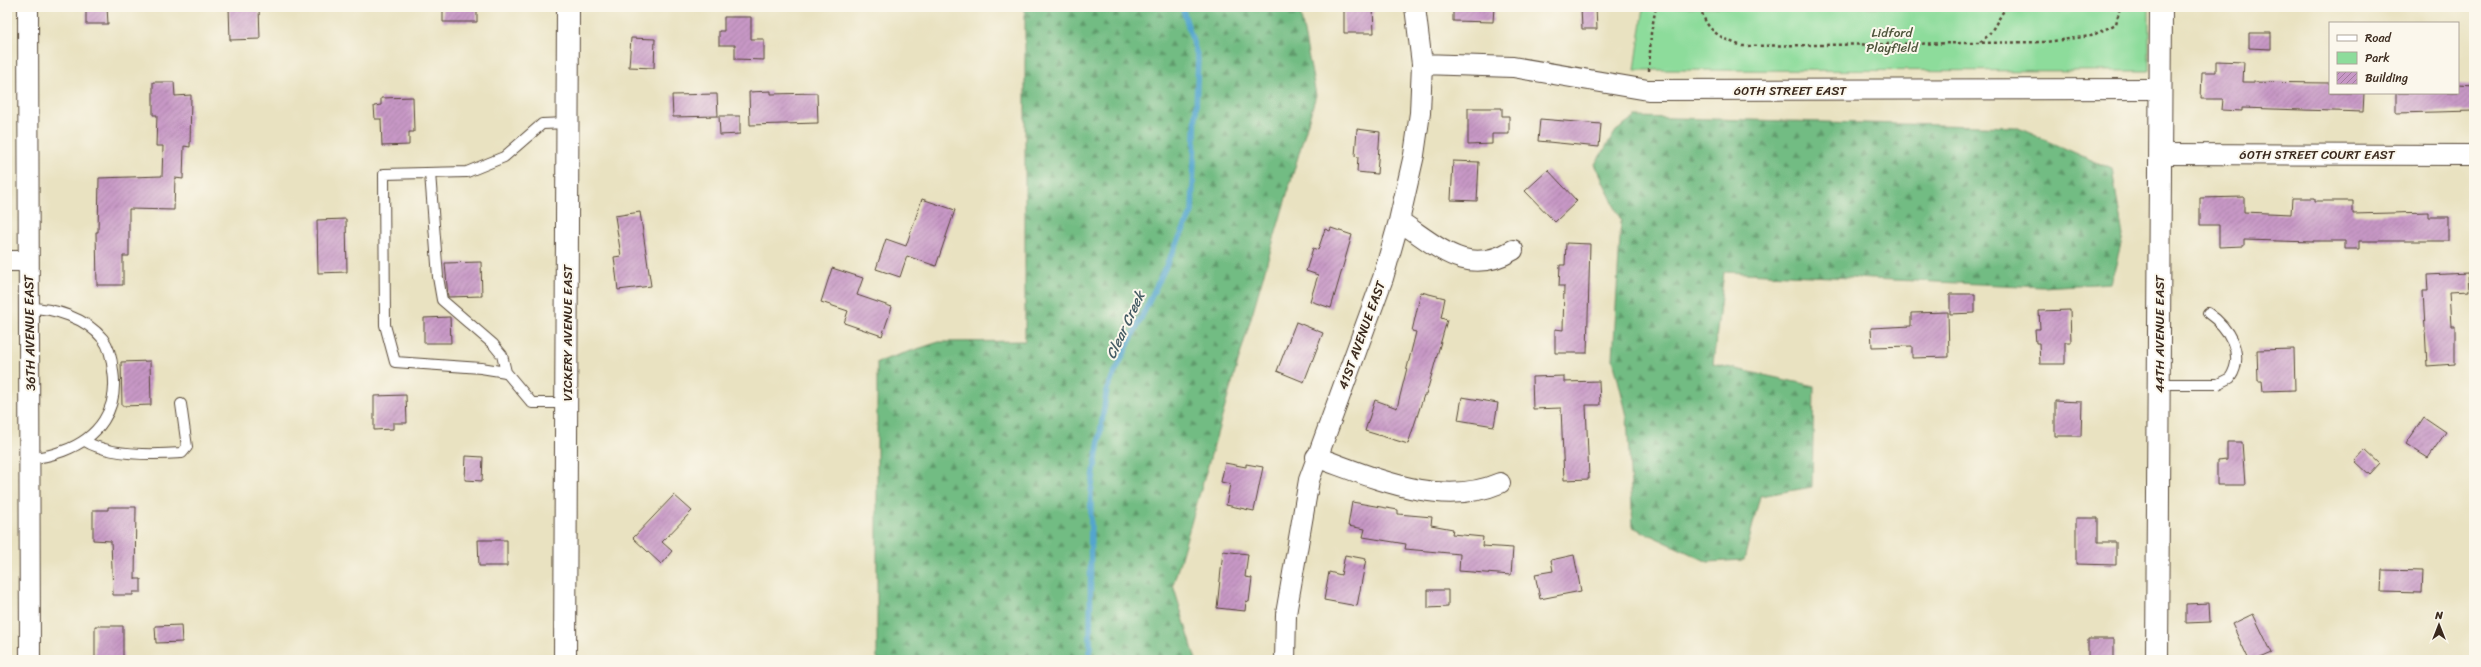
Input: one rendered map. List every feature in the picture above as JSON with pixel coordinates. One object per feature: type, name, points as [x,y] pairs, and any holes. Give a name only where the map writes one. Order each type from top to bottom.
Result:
[{"type":"street","name":"36TH AVENUE EAST","points":[[28,7],[28,261],[31,458],[30,660]]},
{"type":"street","name":"VICKERY AVENUE EAST","points":[[565,660],[568,7]]},
{"type":"street","name":"41ST AVENUE EAST","points":[[1285,660],[1286,614],[1303,505],[1316,457],[1382,278],[1399,221],[1417,134],[1422,64],[1415,7]]},
{"type":"street","name":"44TH AVENUE EAST","points":[[2157,660],[2161,7]]},
{"type":"street","name":"60TH STREET EAST","points":[[1422,64],[1513,68],[1648,90],[2161,89]]},
{"type":"street","name":"60TH STREET COURT EAST","points":[[2160,154],[2474,155]]},
{"type":"street","points":[[1399,221],[1456,258],[1470,262],[1500,258],[1513,250]]},
{"type":"street","points":[[7,261],[28,261]]},
{"type":"street","points":[[1316,457],[1394,484],[1428,490],[1478,491],[1500,483]]},
{"type":"lane","points":[[506,372],[481,368],[395,362],[385,325],[384,174],[467,172],[504,157],[542,124],[568,123]]},
{"type":"lane","points":[[430,173],[438,277],[442,300],[492,344],[502,355],[506,372],[532,403],[566,403]]},
{"type":"lane","points":[[29,308],[55,310],[77,320],[103,339],[110,353],[114,380],[112,405],[108,416],[96,432],[85,441],[48,456],[31,458]]},
{"type":"lane","points":[[2159,384],[2218,384],[2230,378],[2237,364],[2234,345],[2220,322],[2208,313]]},
{"type":"lane","points":[[85,441],[101,449],[162,454],[182,453],[187,447],[181,404]]},
{"type":"path","points":[[1648,90],[1651,33],[1656,7]]},
{"type":"path","points":[[1701,7],[1702,15],[1709,28],[1726,41],[1742,46],[2046,42],[2092,36],[2116,24],[2120,7]]},
{"type":"path","points":[[1979,43],[1989,35],[2006,7]]},
{"type":"green space","points":[[1025,7],[1299,7],[1316,95],[1173,585],[1196,660],[879,660],[877,658],[877,362],[939,342],[1025,341]]},
{"type":"green space","name":"Lidford Playfield","points":[[1644,7],[2149,7],[2149,71],[1635,70]]},
{"type":"green space","points":[[1636,117],[2016,127],[2112,169],[2123,236],[2111,283],[2043,287],[1724,272],[1713,364],[1814,386],[1812,487],[1760,496],[1744,560],[1708,562],[1633,527],[1627,416],[1613,359],[1621,220],[1595,164],[1616,131]]},
{"type":"building","points":[[86,7],[107,7],[108,24],[86,24]]},
{"type":"building","points":[[229,7],[259,7],[260,39],[230,40]]},
{"type":"building","points":[[443,7],[477,7],[477,22],[443,22]]},
{"type":"building","points":[[1344,7],[1373,7],[1374,33],[1344,33]]},
{"type":"building","points":[[1453,7],[1494,7],[1493,22],[1453,21]]},
{"type":"building","points":[[1581,7],[1596,7],[1597,29],[1582,29]]},
{"type":"building","points":[[724,17],[751,17],[751,39],[764,39],[764,60],[735,59],[735,45],[719,45],[719,31],[724,31]]},
{"type":"building","points":[[2249,33],[2271,33],[2271,49],[2249,48]]},
{"type":"building","points":[[631,38],[655,39],[654,68],[629,67]]},
{"type":"building","points":[[2216,61],[2244,62],[2243,82],[2329,83],[2329,94],[2364,94],[2363,112],[2242,108],[2242,111],[2222,110],[2223,99],[2201,99],[2202,72],[2216,72]]},
{"type":"building","points":[[153,82],[174,82],[175,96],[191,95],[190,147],[184,146],[183,179],[175,178],[174,210],[129,209],[129,256],[123,256],[123,285],[97,285],[96,232],[98,232],[99,178],[162,176],[163,146],[156,146],[157,115],[153,115]]},
{"type":"building","points":[[2459,84],[2474,85],[2474,111],[2396,113],[2396,94],[2459,94]]},
{"type":"building","points":[[771,91],[771,94],[817,93],[818,123],[750,125],[749,92]]},
{"type":"building","points":[[717,94],[718,116],[673,117],[672,95]]},
{"type":"building","points":[[413,97],[414,132],[409,132],[409,145],[382,146],[381,119],[375,119],[374,106],[381,105],[381,98]]},
{"type":"building","points":[[1468,108],[1502,108],[1502,116],[1509,116],[1509,134],[1492,134],[1492,144],[1468,145]]},
{"type":"building","points":[[719,116],[740,116],[740,134],[720,135]]},
{"type":"building","points":[[1540,119],[1601,124],[1599,147],[1538,141]]},
{"type":"building","points":[[1357,129],[1380,132],[1377,174],[1357,172],[1358,157],[1355,156]]},
{"type":"building","points":[[1453,161],[1479,162],[1477,201],[1451,200]]},
{"type":"building","points":[[1548,170],[1577,201],[1555,222],[1525,191]]},
{"type":"building","points":[[2244,197],[2244,212],[2291,214],[2292,198],[2315,198],[2315,201],[2353,201],[2353,214],[2429,212],[2429,217],[2448,217],[2448,241],[2359,241],[2359,249],[2345,249],[2345,241],[2313,242],[2244,240],[2244,246],[2219,247],[2219,225],[2200,225],[2200,198]]},
{"type":"building","points":[[922,199],[955,210],[936,266],[907,256],[900,277],[876,269],[886,239],[906,246]]},
{"type":"building","points":[[640,212],[651,286],[618,290],[614,257],[621,256],[615,216]]},
{"type":"building","points":[[346,219],[347,272],[318,273],[317,220]]},
{"type":"building","points":[[1331,228],[1352,235],[1331,308],[1310,301],[1318,275],[1306,271],[1313,248],[1318,250],[1325,229],[1330,231]]},
{"type":"building","points":[[1566,243],[1590,244],[1587,353],[1555,353],[1555,329],[1563,330],[1564,286],[1559,286],[1560,265],[1565,265]]},
{"type":"building","points":[[481,262],[482,296],[448,297],[445,263]]},
{"type":"building","points":[[832,268],[863,278],[857,295],[892,307],[882,336],[844,323],[848,311],[821,302]]},
{"type":"building","points":[[2468,273],[2469,291],[2449,292],[2451,326],[2455,326],[2455,364],[2427,366],[2423,291],[2428,291],[2427,275]]},
{"type":"building","points":[[1421,292],[1445,298],[1441,318],[1447,320],[1426,395],[1424,395],[1408,444],[1365,431],[1375,400],[1397,408],[1416,332],[1412,331]]},
{"type":"building","points":[[1950,294],[1975,294],[1975,313],[1950,314]]},
{"type":"building","points":[[2070,310],[2071,342],[2065,342],[2065,364],[2040,364],[2039,343],[2036,343],[2035,329],[2040,329],[2039,311]]},
{"type":"building","points":[[1948,312],[1949,357],[1912,358],[1912,346],[1872,347],[1871,328],[1911,326],[1911,313]]},
{"type":"building","points":[[450,317],[451,343],[424,343],[424,318]]},
{"type":"building","points":[[1296,322],[1323,333],[1304,382],[1277,371]]},
{"type":"building","points":[[2294,349],[2295,390],[2263,391],[2262,381],[2258,381],[2257,350]]},
{"type":"building","points":[[150,361],[151,405],[122,406],[121,362]]},
{"type":"building","points":[[1564,376],[1564,382],[1599,381],[1600,405],[1586,405],[1589,479],[1564,480],[1561,408],[1533,409],[1532,377]]},
{"type":"building","points":[[406,395],[407,423],[393,423],[393,429],[374,430],[374,396]]},
{"type":"building","points":[[1462,397],[1498,403],[1494,426],[1458,420]]},
{"type":"building","points":[[2055,401],[2082,402],[2081,436],[2055,436]]},
{"type":"building","points":[[2424,417],[2446,432],[2428,458],[2406,444]]},
{"type":"building","points":[[2227,442],[2242,442],[2245,485],[2217,485],[2217,461],[2227,460]]},
{"type":"building","points":[[2365,450],[2380,464],[2370,475],[2355,461]]},
{"type":"building","points":[[466,456],[483,457],[482,481],[465,480]]},
{"type":"building","points":[[1225,463],[1246,467],[1246,464],[1263,467],[1254,511],[1226,505],[1230,484],[1221,482]]},
{"type":"building","points":[[674,495],[692,511],[662,542],[672,551],[661,564],[633,538]]},
{"type":"building","points":[[1352,502],[1398,510],[1398,514],[1432,517],[1431,525],[1453,529],[1452,534],[1483,537],[1482,546],[1513,548],[1511,575],[1459,571],[1460,554],[1405,549],[1406,544],[1363,537],[1365,529],[1348,526]]},
{"type":"building","points":[[108,507],[136,507],[135,579],[141,579],[141,592],[133,592],[133,595],[113,595],[111,541],[93,540],[93,510],[108,510]]},
{"type":"building","points":[[2076,518],[2098,518],[2098,542],[2116,542],[2116,565],[2076,564]]},
{"type":"building","points":[[478,540],[507,540],[507,566],[479,566]]},
{"type":"building","points":[[1223,551],[1248,554],[1245,577],[1252,578],[1249,602],[1246,601],[1245,611],[1217,608]]},
{"type":"building","points":[[1345,555],[1366,559],[1357,606],[1324,600],[1329,572],[1341,575]]},
{"type":"building","points":[[1574,555],[1581,591],[1540,599],[1535,574],[1553,571],[1551,560]]},
{"type":"building","points":[[2382,570],[2423,571],[2422,593],[2381,592]]},
{"type":"building","points":[[1428,590],[1448,590],[1448,607],[1428,608]]},
{"type":"building","points":[[2209,603],[2210,622],[2186,623],[2186,604]]},
{"type":"building","points":[[2253,614],[2272,653],[2256,660],[2249,660],[2232,624]]},
{"type":"building","points":[[181,625],[182,642],[156,643],[155,626]]},
{"type":"building","points":[[95,626],[123,626],[123,660],[95,660]]},
{"type":"building","points":[[2088,639],[2114,639],[2114,660],[2088,660]]},
{"type":"waterway","name":"Clear Creek","points":[[1090,660],[1091,492],[1107,389],[1192,212],[1198,58],[1182,7]]}]
